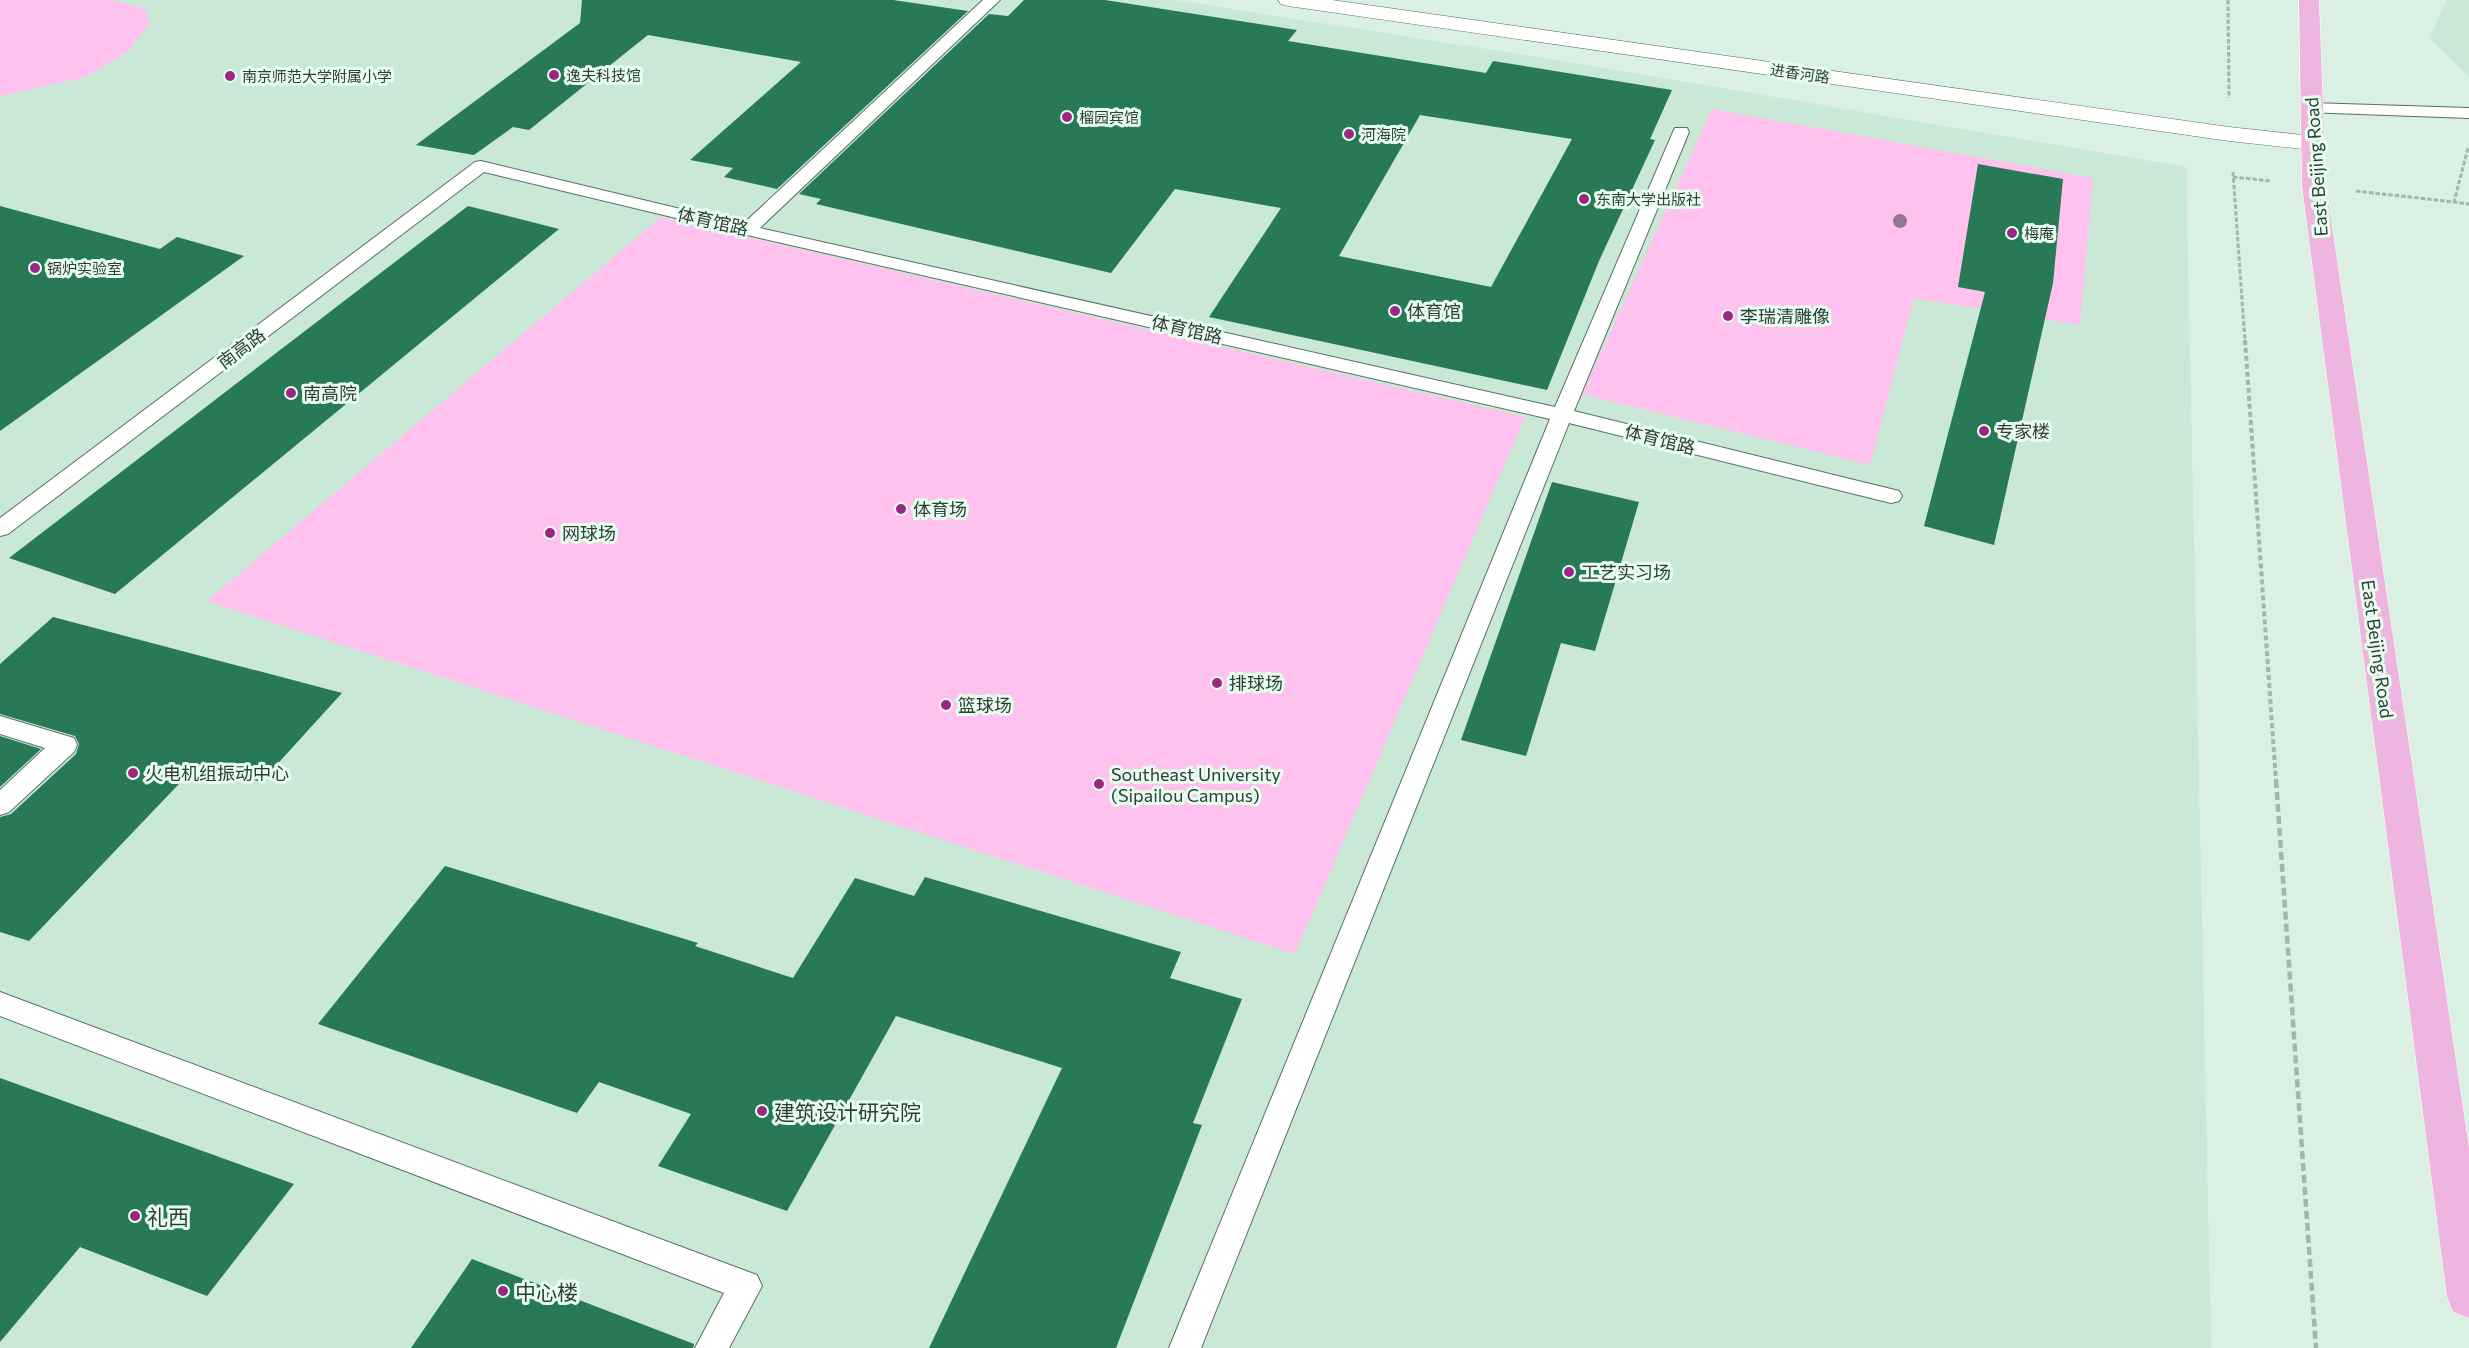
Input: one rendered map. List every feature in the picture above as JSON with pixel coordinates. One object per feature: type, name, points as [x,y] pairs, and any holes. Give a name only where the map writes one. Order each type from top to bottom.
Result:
[{"type":"main road","name":"East Beijing Road","points":[[2309,0],[2314,186],[2469,1297]]},
{"type":"street","name":"进香河路","points":[[1288,0],[2229,134],[2312,143]]},
{"type":"lane","points":[[747,230],[992,0]]},
{"type":"lane","points":[[2311,108],[2469,113]]},
{"type":"lane","points":[[1185,1348],[1562,414],[1681,132]]},
{"type":"lane","name":"体育馆路","points":[[481,166],[747,230],[1562,414],[1891,496]]},
{"type":"lane","name":"南高路","points":[[0,529],[481,166]]},
{"type":"lane","points":[[0,725],[65,745],[0,805]]},
{"type":"lane","points":[[0,1004],[746,1286],[711,1348]]},
{"type":"path","points":[[2228,0],[2229,134],[2316,1348]]},
{"type":"path","points":[[2233,177],[2454,202],[2469,143]]},
{"type":"path","points":[[2453,202],[2469,204]]},
{"type":"shaded area","name":"Southeast University (Sipailou Campus)","points":[[0,0],[1175,0],[1575,63],[2186,167],[2211,1348],[0,1348]]},
{"type":"shaded area","points":[[0,0],[112,0],[146,9],[149,23],[130,50],[86,77],[0,96]]},
{"type":"shaded area","points":[[2447,0],[2469,0],[2469,77],[2429,38]]},
{"type":"shaded area","points":[[1712,109],[2093,178],[2080,325],[1914,298],[1870,465],[1582,394]]},
{"type":"shaded area","name":"体育场","points":[[661,217],[1525,417],[1295,954],[207,601]]},
{"type":"building","points":[[582,0],[893,0],[968,11],[777,189],[724,177],[733,168],[690,160],[801,62],[648,35],[529,130],[513,127],[474,155],[416,145],[580,23]]},
{"type":"building","points":[[1024,0],[1105,0],[1297,30],[1288,41],[1486,73],[1493,61],[1672,90],[1650,139],[1655,140],[1599,261],[1547,390],[1209,317],[1281,208],[1175,189],[1111,273],[816,204],[821,199],[799,194],[989,14],[1008,16]],"holes":[[[1420,115],[1572,139],[1491,287],[1339,256]]]},
{"type":"building","points":[[1978,164],[2063,179],[2053,283],[1994,545],[1924,526],[1985,292],[1958,287]]},
{"type":"building","points":[[0,206],[160,249],[177,237],[244,256],[0,431]]},
{"type":"building","name":"南高院","points":[[468,206],[559,229],[115,594],[9,558]]},
{"type":"building","name":"工艺实习场","points":[[1552,482],[1639,502],[1595,651],[1561,643],[1526,756],[1461,740]]},
{"type":"building","name":"火电机组振动中心","points":[[53,617],[342,693],[261,782],[198,764],[29,941],[0,932],[0,817],[11,814],[76,754],[79,744],[75,736],[0,714],[0,664]]},
{"type":"building","points":[[0,736],[41,749],[0,787]]},
{"type":"building","name":"建筑设计研究院","points":[[445,866],[698,943],[695,946],[793,978],[855,878],[914,896],[925,877],[1181,952],[1170,978],[1242,999],[1193,1123],[1202,1125],[1116,1348],[929,1348],[1062,1068],[896,1016],[787,1211],[658,1166],[691,1114],[599,1082],[577,1113],[318,1024]]},
{"type":"building","name":"礼西","points":[[0,1078],[294,1184],[207,1296],[80,1247],[0,1342]]},
{"type":"building","name":"中心楼","points":[[472,1259],[694,1344],[693,1348],[411,1348]]},
{"type":"place","name":"逸夫科技馆","points":[[554,75]]},
{"type":"place","name":"南京师范大学附属小学","points":[[230,76]]},
{"type":"place","name":"榴园宾馆","points":[[1067,117]]},
{"type":"place","name":"河海院","points":[[1349,134]]},
{"type":"place","name":"东南大学出版社","points":[[1584,199]]},
{"type":"place","name":"梅庵","points":[[2012,233]]},
{"type":"place","name":"锅炉实验室","points":[[35,268]]},
{"type":"place","name":"体育馆","points":[[1395,311]]},
{"type":"place","name":"李瑞清雕像","points":[[1728,316]]},
{"type":"place","name":"南高院","points":[[291,393]]},
{"type":"place","name":"专家楼","points":[[1984,431]]},
{"type":"place","name":"体育场","points":[[901,509]]},
{"type":"place","name":"网球场","points":[[550,533]]},
{"type":"place","name":"工艺实习场","points":[[1569,572]]},
{"type":"place","name":"排球场","points":[[1217,683]]},
{"type":"place","name":"篮球场","points":[[946,705]]},
{"type":"place","name":"火电机组振动中心","points":[[133,773]]},
{"type":"place","name":"Southeast University (Sipailou Campus)","points":[[1099,784]]},
{"type":"place","name":"建筑设计研究院","points":[[762,1111]]},
{"type":"place","name":"礼西","points":[[135,1216]]},
{"type":"place","name":"中心楼","points":[[503,1291]]}]
